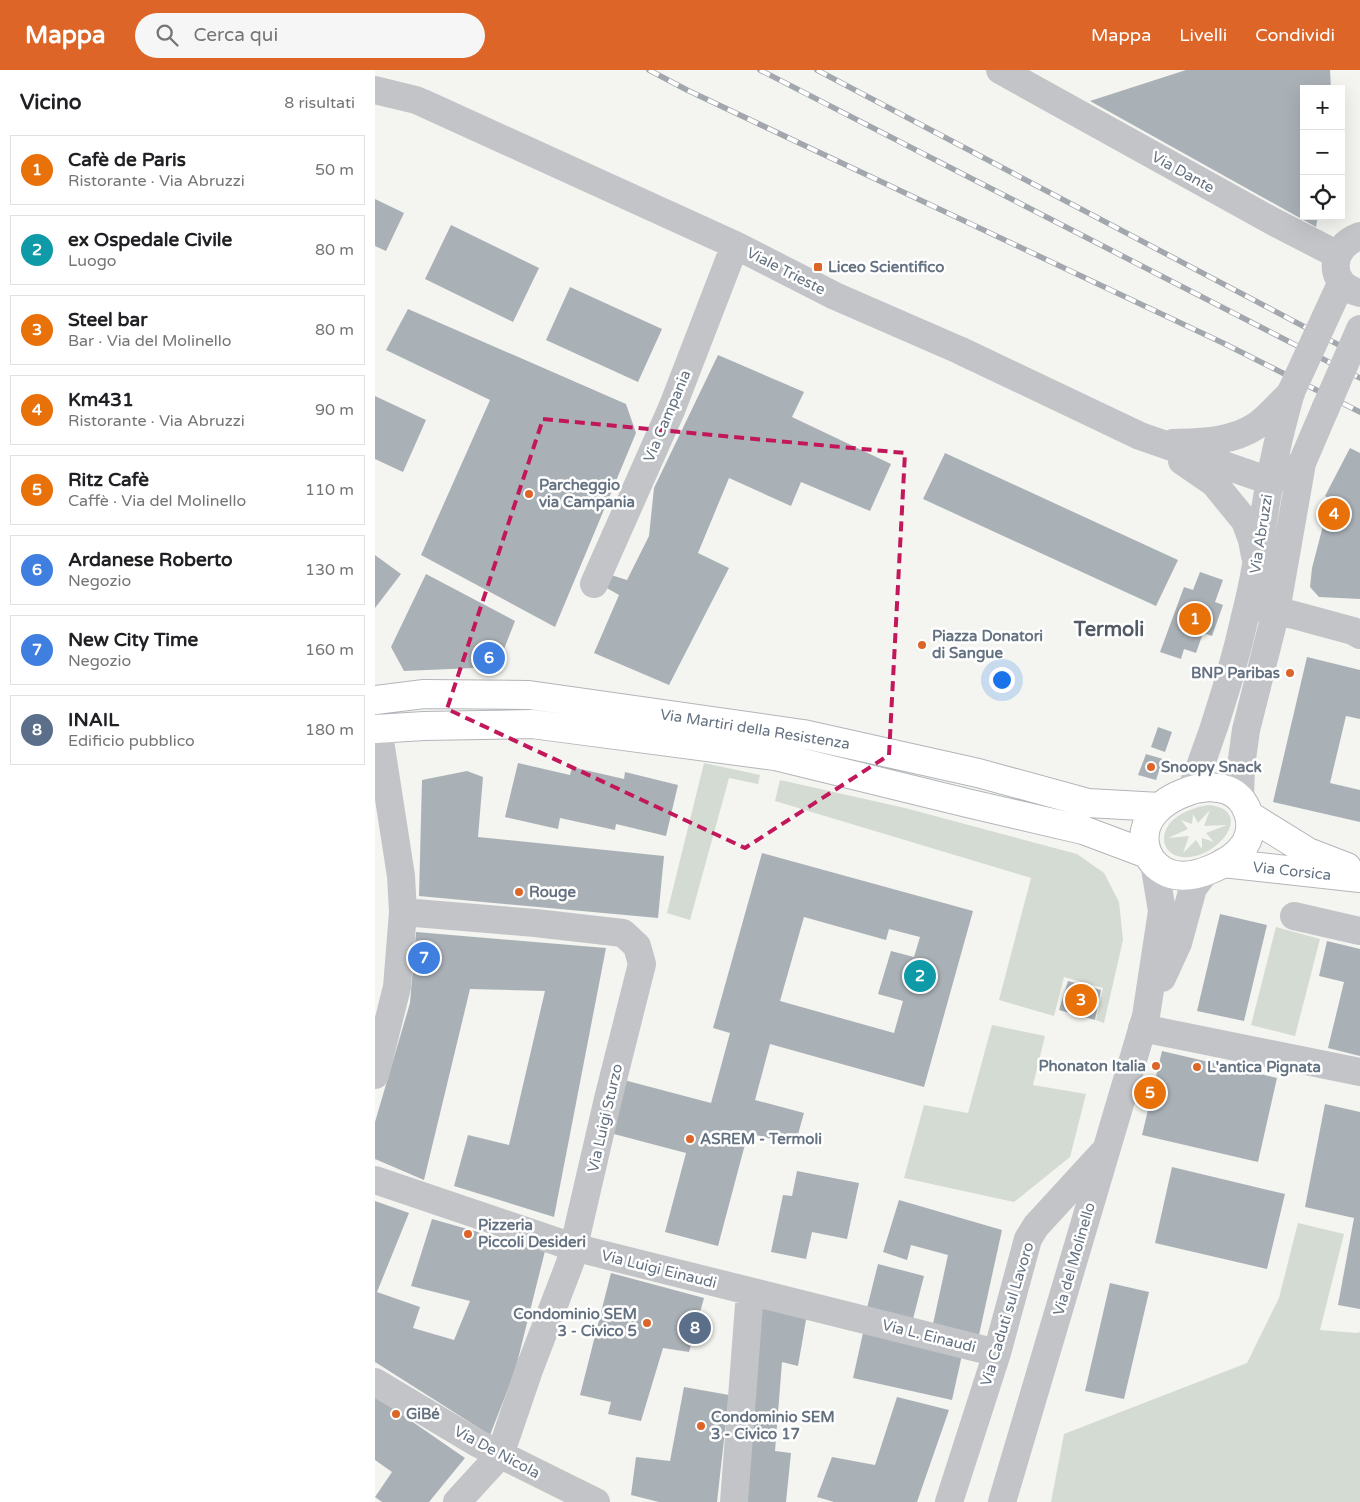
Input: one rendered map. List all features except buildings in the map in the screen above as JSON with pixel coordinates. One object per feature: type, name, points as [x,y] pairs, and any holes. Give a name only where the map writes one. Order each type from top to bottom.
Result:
[{"type":"main road","name":"Via Martiri della Resistenza","points":[[375,700],[424,694],[529,695],[803,734],[978,774],[1088,803],[1160,807]]},
{"type":"main road","name":"Via Martiri della Resistenza","points":[[377,729],[533,724],[775,756],[1083,830],[1151,859],[1161,869],[1177,876],[1192,875],[1214,867]]},
{"type":"main road","name":"Via Corsica","points":[[1191,790],[1211,787],[1227,790],[1245,807],[1308,852],[1360,872]]},
{"type":"main road","points":[[1151,859],[1144,842],[1145,829],[1149,818],[1175,796],[1191,790]]},
{"type":"main road","name":"Via Corsica","points":[[1214,867],[1238,852],[1246,842],[1250,830],[1245,807]]},
{"type":"main road","name":"Via Corsica","points":[[1214,867],[1360,878]]},
{"type":"street","name":"Via Dante","points":[[1000,70],[1022,79],[1278,225],[1338,255]]},
{"type":"street","name":"Viale Trieste","points":[[375,90],[417,100],[735,246],[835,296],[959,350],[1156,443],[1269,481]]},
{"type":"street","points":[[375,107],[417,100]]},
{"type":"street","points":[[1347,289],[1339,278],[1336,266],[1338,255],[1346,242],[1360,235]]},
{"type":"street","name":"Via Campania","points":[[595,584],[672,408],[735,246]]},
{"type":"street","name":"Via Abruzzi","points":[[1191,790],[1203,760],[1225,692],[1248,605],[1269,481],[1291,392],[1347,289]]},
{"type":"street","name":"Via Abruzzi","points":[[1245,807],[1241,766],[1246,730],[1276,611],[1303,463],[1360,329]]},
{"type":"street","name":"Viale Trieste","points":[[1156,443],[1195,442],[1233,438],[1257,425],[1291,392]]},
{"type":"street","name":"Viale Trieste","points":[[1156,443],[1214,483],[1245,521],[1256,564]]},
{"type":"street","points":[[1269,481],[1286,475],[1303,463]]},
{"type":"street","points":[[1248,605],[1360,634]]},
{"type":"street","points":[[375,1076],[397,987],[403,912],[401,876],[377,729]]},
{"type":"street","name":"Via del Molinello","points":[[1144,1022],[1162,911],[1151,859]]},
{"type":"street","name":"Via del Molinello","points":[[1002,1502],[1144,1022],[1177,943],[1193,888],[1214,867]]},
{"type":"street","name":"Via Luigi Sturzo","points":[[403,912],[535,923],[623,933],[637,946],[642,964],[570,1263],[529,1370],[500,1455],[457,1502]]},
{"type":"street","points":[[1295,916],[1360,931]]},
{"type":"street","points":[[1144,1022],[1360,1072]]},
{"type":"street","name":"Via Caduti sul Lavoro","points":[[949,1502],[997,1353],[1029,1239],[1037,1226],[1106,1149]]},
{"type":"street","name":"Via Luigi Einaudi","points":[[375,1180],[573,1247],[861,1319]]},
{"type":"street","points":[[734,1502],[750,1292]]},
{"type":"street","name":"Via L. Einaudi","points":[[861,1319],[997,1353]]},
{"type":"street","name":"Via De Nicola","points":[[375,1382],[477,1443],[596,1502]]},
{"type":"highlighted area","points":[[543,419],[905,453],[889,755],[745,848],[447,709]]},
{"type":"shaded area","points":[[704,763],[760,775],[758,784],[729,778],[690,920],[667,913]]},
{"type":"shaded area","points":[[780,780],[905,808],[1077,854],[1104,873],[1119,902],[1123,940],[1104,1023],[1096,1020],[1103,988],[1064,977],[1054,1016],[999,1000],[1031,878],[775,801]]},
{"type":"shaded area","points":[[1208,805],[1222,809],[1230,815],[1231,824],[1227,834],[1208,851],[1195,856],[1182,857],[1170,852],[1164,842],[1169,825],[1173,820],[1189,810]],"holes":[[[1210,810],[1204,826],[1227,825],[1206,833],[1214,842],[1202,838],[1202,849],[1196,840],[1183,853],[1189,836],[1168,838],[1188,829],[1181,820],[1192,824],[1193,814],[1198,823]]]},
{"type":"shaded area","points":[[1276,927],[1320,939],[1295,1036],[1251,1025]]},
{"type":"shaded area","points":[[992,1025],[1045,1036],[1033,1085],[1086,1094],[1070,1157],[1014,1202],[904,1178],[924,1105],[968,1113]]},
{"type":"shaded area","points":[[1298,1223],[1344,1234],[1320,1330],[1360,1332],[1360,1502],[1051,1502],[1064,1434],[1247,1363],[1279,1298]]},
{"type":"railway","points":[[649,70],[687,90],[1223,343],[1360,412]]},
{"type":"railway","points":[[760,70],[1360,378]]},
{"type":"railway","points":[[817,70],[1360,356]]},
{"type":"place","name":"Liceo Scientifico","points":[[818,267]]},
{"type":"place","name":"Parcheggio via Campania","points":[[529,494]]},
{"type":"place","name":"Km431","points":[[1334,514]]},
{"type":"place","name":"Cafè de Paris","points":[[1195,619]]},
{"type":"place","name":"Piazza Donatori di Sangue","points":[[922,645]]},
{"type":"place","name":"Ardanese Roberto","points":[[489,658]]},
{"type":"place","name":"BNP Paribas","points":[[1290,673]]},
{"type":"place","name":"Snoopy Snack","points":[[1151,767]]},
{"type":"place","name":"Rouge","points":[[519,892]]},
{"type":"place","name":"New City Time","points":[[424,958]]},
{"type":"place","name":"ex Ospedale Civile","points":[[920,976]]},
{"type":"place","name":"Steel bar","points":[[1081,1000]]},
{"type":"place","name":"Phonaton Italia","points":[[1156,1066]]},
{"type":"place","name":"L'antica Pignata","points":[[1197,1067]]},
{"type":"place","name":"Ritz Cafè","points":[[1150,1093]]},
{"type":"place","name":"ASREM - Termoli","points":[[690,1139]]},
{"type":"place","name":"Pizzeria Piccoli Desideri","points":[[468,1234]]},
{"type":"place","name":"Condominio SEM 3 - Civico 5","points":[[647,1323]]},
{"type":"place","name":"INAIL","points":[[695,1328]]},
{"type":"place","name":"GiBé","points":[[396,1414]]},
{"type":"place","name":"Condominio SEM 3 - Civico 17","points":[[701,1426]]},
{"type":"district","name":"Termoli","points":[[1109,630]]}]
